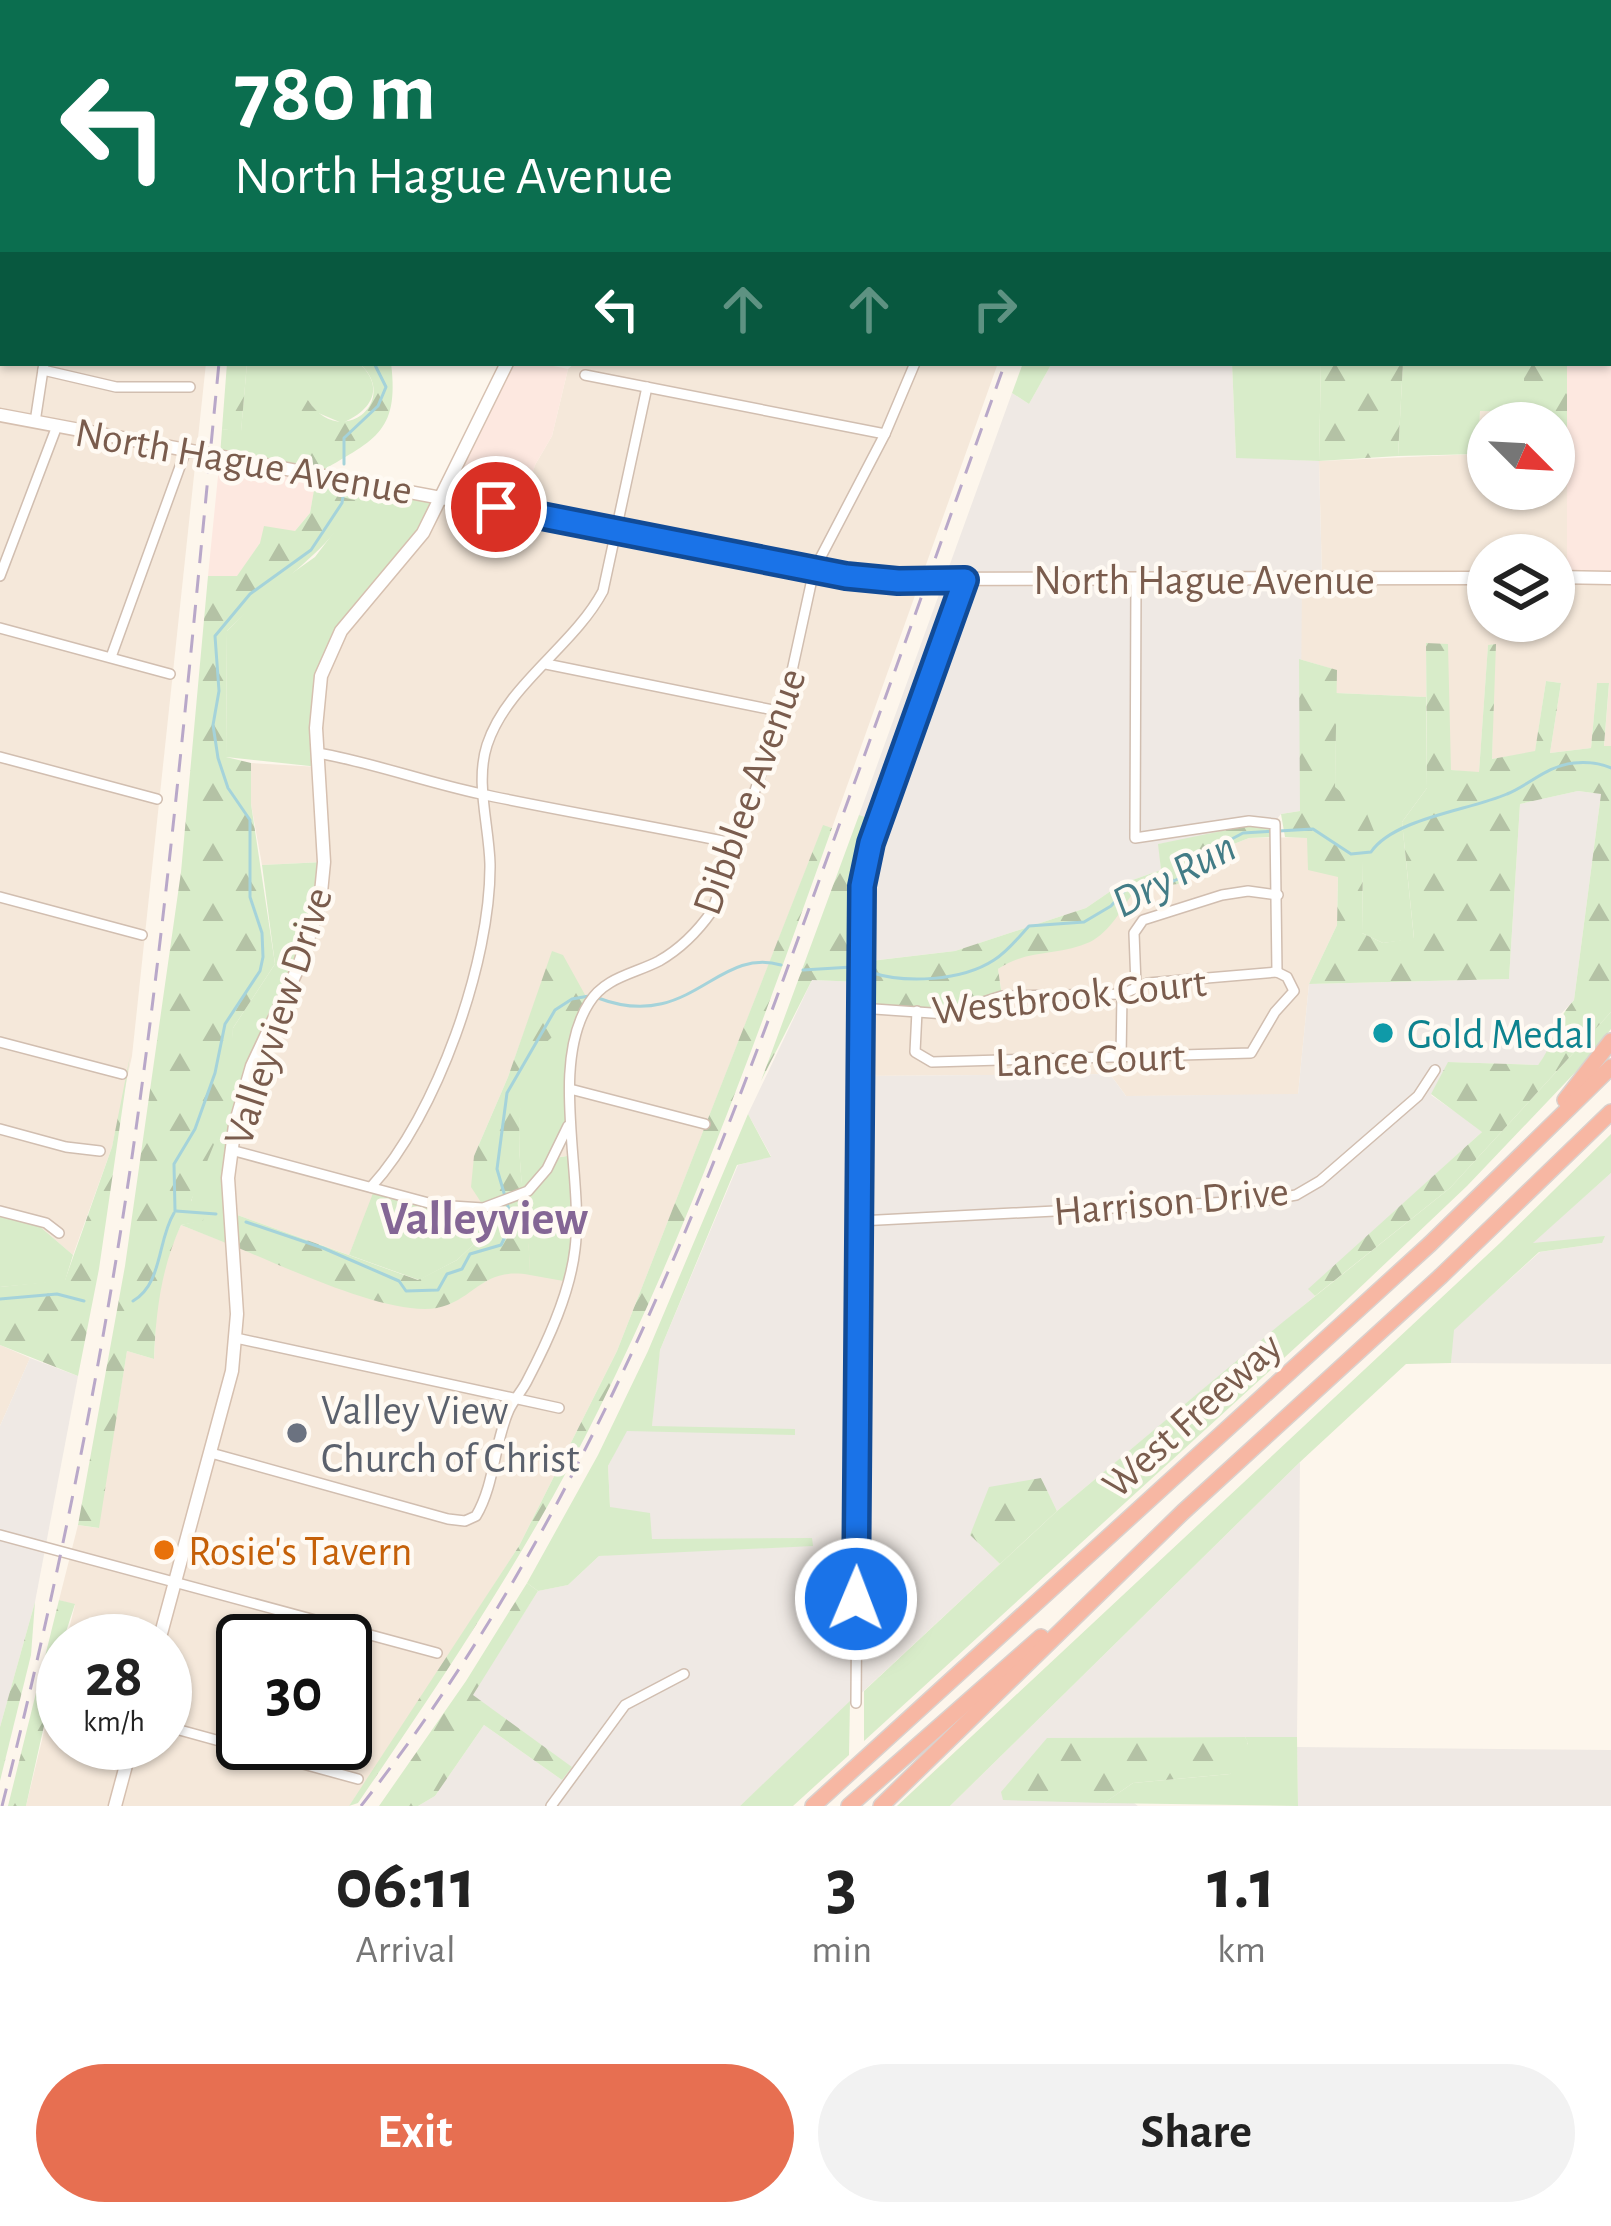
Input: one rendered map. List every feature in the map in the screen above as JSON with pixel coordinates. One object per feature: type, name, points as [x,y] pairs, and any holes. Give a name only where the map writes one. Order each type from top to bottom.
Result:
[{"type":"highway","points":[[1476,1199],[1528,1144],[1611,1041]]},
{"type":"highway","name":"West Freeway","points":[[813,1806],[1476,1199],[1611,1067]]},
{"type":"highway","name":"West Freeway","points":[[881,1806],[1183,1512],[1611,1112]]},
{"type":"highway","points":[[849,1806],[1183,1512]]},
{"type":"main road","name":"Valleyview Drive","points":[[166,1614],[232,1371],[236,1338],[229,1213],[231,1150],[252,1066],[317,920],[324,862],[318,688],[334,641],[403,562],[443,496],[506,366]]},
{"type":"main road","name":"North Hague Avenue","points":[[0,416],[443,496],[814,570],[898,581],[1467,578]]},
{"type":"main road","points":[[1575,577],[1611,578]]},
{"type":"main road","points":[[115,1806],[125,1770]]},
{"type":"street","points":[[35,422],[43,366],[116,387],[190,387]]},
{"type":"street","name":"Dibblee Avenue","points":[[211,1454],[448,1519],[472,1520],[481,1509],[508,1414],[563,1299],[574,1255],[578,1206],[570,1090],[576,1037],[589,1002],[612,980],[661,959],[697,932],[712,911],[783,712],[814,570],[885,434],[913,366]]},
{"type":"street","points":[[585,375],[885,434]]},
{"type":"street","points":[[371,1187],[395,1160],[418,1122],[471,984],[489,887],[482,768],[497,722],[597,602],[607,580],[647,387]]},
{"type":"street","points":[[0,576],[57,426]]},
{"type":"street","points":[[111,657],[186,450]]},
{"type":"street","points":[[1136,579],[1135,838],[1249,821],[1275,824],[1277,972]]},
{"type":"street","points":[[856,1703],[865,865],[965,580]]},
{"type":"street","points":[[0,628],[170,674]]},
{"type":"street","points":[[546,664],[783,712]]},
{"type":"street","points":[[318,753],[374,763],[484,795],[737,844]]},
{"type":"street","points":[[0,757],[157,799]]},
{"type":"street","points":[[1136,986],[1134,933],[1143,920],[1222,895],[1249,891],[1278,895]]},
{"type":"street","points":[[0,897],[142,935]]},
{"type":"street","name":"Westbrook Court","points":[[860,1008],[946,1014],[1002,996],[1121,994],[1136,986],[1277,972]]},
{"type":"street","name":"Lance Court","points":[[917,1011],[915,1052],[932,1062],[1251,1053],[1275,1012],[1294,991],[1287,977],[1277,972]]},
{"type":"street","points":[[1121,994],[1121,1058]]},
{"type":"street","points":[[0,1042],[122,1074]]},
{"type":"street","name":"Harrison Drive","points":[[859,1221],[1296,1196],[1320,1181],[1418,1096],[1435,1070]]},
{"type":"street","points":[[570,1090],[705,1124]]},
{"type":"street","points":[[231,1150],[451,1207],[483,1208],[509,1200],[538,1181],[570,1123]]},
{"type":"street","points":[[0,1129],[100,1151]]},
{"type":"street","points":[[0,1211],[46,1223],[59,1233]]},
{"type":"street","points":[[236,1338],[559,1408]]},
{"type":"street","points":[[0,1534],[437,1653]]},
{"type":"street","points":[[551,1806],[625,1705],[684,1674]]},
{"type":"street","points":[[192,1733],[358,1779]]},
{"type":"shaded area","points":[[0,366],[206,366],[132,1056],[112,1147],[73,1255],[38,1225],[0,1215]]},
{"type":"shaded area","points":[[506,366],[568,369],[552,436],[535,465],[521,513],[443,496]]},
{"type":"shaded area","points":[[572,366],[997,366],[832,828],[823,826],[617,1351],[519,1546],[388,1749],[349,1806],[26,1806],[36,1765],[36,1770],[192,1770],[192,1614],[73,1614],[75,1605],[59,1600],[78,1525],[98,1528],[127,1351],[154,1359],[157,1303],[168,1253],[181,1225],[366,1297],[438,1308],[506,1270],[572,1155],[554,1158],[553,951],[474,1156],[483,1208],[376,1189],[349,1255],[229,1212],[231,1150],[323,862],[262,865],[251,804],[251,763],[319,767],[324,666],[443,496],[521,512],[535,465],[552,436]]},
{"type":"shaded area","points":[[1050,366],[1232,366],[1236,457],[1319,461],[1322,579],[1302,580],[1300,811],[1281,814],[1272,825],[1159,844],[1161,870],[1121,884],[1086,908],[955,951],[861,962],[859,815],[1012,393],[1029,404]]},
{"type":"shaded area","points":[[1567,366],[1611,366],[1611,584],[1575,582],[1575,534],[1567,534],[1567,510],[1575,510],[1575,402],[1567,402]]},
{"type":"shaded area","points":[[1467,454],[1467,510],[1567,510],[1567,534],[1467,534],[1467,642],[1575,642],[1575,582],[1611,584],[1611,746],[1604,747],[1609,684],[1597,684],[1591,748],[1550,753],[1561,683],[1546,681],[1535,752],[1492,759],[1495,644],[1488,646],[1479,773],[1450,770],[1426,643],[1426,697],[1336,693],[1336,670],[1299,659],[1302,579],[1322,578],[1319,461]]},
{"type":"shaded area","points":[[220,456],[317,474],[310,513],[295,531],[260,543],[237,577],[208,576]]},
{"type":"shaded area","points":[[1578,791],[1601,794],[1574,1000],[1556,1019],[1549,1051],[1538,1065],[1449,1062],[1431,1095],[1483,1131],[1309,1290],[1315,1296],[1057,1511],[1041,1479],[970,1535],[1000,1564],[740,1806],[418,1806],[435,1796],[484,1725],[562,1780],[571,1767],[472,1695],[538,1591],[568,1585],[599,1556],[718,1541],[651,1539],[610,1507],[608,1466],[626,1431],[795,1430],[652,1427],[660,1350],[738,1165],[771,1156],[748,1114],[812,980],[860,982],[859,1076],[1110,1074],[1126,1096],[1298,1094],[1309,984],[1509,979],[1520,804]]},
{"type":"shaded area","points":[[1307,837],[1338,876],[1337,925],[1309,984],[1298,1095],[1126,1096],[1110,1074],[858,1076],[860,1008],[1002,995],[998,969],[1014,958],[1091,941],[1109,926],[1135,890],[1178,884],[1216,851],[1249,838]]},
{"type":"shaded area","points":[[1611,1173],[1611,1364],[1451,1363],[1453,1330],[1540,1252],[1602,1243],[1531,1244]]},
{"type":"shaded area","points":[[0,1345],[30,1358],[0,1426]]},
{"type":"shaded area","points":[[30,1358],[78,1376],[35,1602],[0,1727],[0,1426]]},
{"type":"shaded area","points":[[1300,1462],[1297,1737],[1047,1738],[1138,1806],[950,1806]]},
{"type":"shaded area","points":[[1297,1747],[1611,1750],[1611,1806],[1298,1806]]},
{"type":"green space","points":[[227,366],[247,366],[241,432],[222,429]]},
{"type":"green space","points":[[247,366],[362,366],[372,381],[367,405],[342,423],[316,412],[308,400],[291,469],[220,456],[222,429],[241,431]]},
{"type":"green space","points":[[361,366],[391,366],[391,406],[378,433],[317,474],[291,469],[294,398],[308,400],[321,415],[350,421],[370,405],[374,392]]},
{"type":"green space","points":[[1022,366],[1050,366],[1029,404],[1012,393]]},
{"type":"green space","points":[[1232,366],[1321,366],[1319,461],[1236,458]]},
{"type":"green space","points":[[1321,366],[1403,366],[1398,456],[1319,461]]},
{"type":"green space","points":[[1403,366],[1524,366],[1524,402],[1467,402],[1467,454],[1398,456]]},
{"type":"green space","points":[[1524,366],[1567,366],[1567,402],[1524,402]]},
{"type":"green space","points":[[317,474],[443,496],[423,533],[348,621],[324,666],[319,767],[226,757],[227,631],[267,591],[315,557],[357,502],[314,490]]},
{"type":"green space","points":[[314,490],[358,501],[313,555],[227,631],[226,757],[251,763],[251,804],[275,964],[233,1028],[230,1105],[191,1201],[205,1204],[203,1221],[181,1225],[174,1241],[161,1290],[154,1359],[127,1351],[99,1528],[78,1525],[125,1266],[181,872],[208,576],[237,576],[260,543],[264,526],[295,531],[310,513]]},
{"type":"green space","points":[[1426,643],[1448,644],[1451,770],[1479,772],[1488,645],[1496,644],[1492,759],[1535,751],[1546,681],[1561,683],[1550,753],[1591,748],[1597,683],[1609,683],[1604,746],[1611,746],[1611,1012],[1450,1188],[1315,1296],[1308,1289],[1482,1132],[1431,1094],[1448,1062],[1538,1065],[1574,1000],[1601,794],[1578,791],[1520,804],[1509,979],[1309,984],[1337,925],[1338,877],[1308,870],[1307,838],[1285,837],[1281,814],[1300,811],[1299,659],[1337,670],[1335,787],[1367,814],[1376,836],[1363,861],[1362,933],[1383,943],[1414,938],[1402,822],[1427,788]]},
{"type":"green space","points":[[1336,693],[1426,697],[1427,788],[1402,822],[1414,939],[1383,943],[1362,933],[1363,861],[1335,788]]},
{"type":"green space","points":[[859,815],[878,822],[865,865],[862,962],[955,951],[1086,908],[1121,884],[1161,870],[1158,844],[1251,825],[1272,825],[1273,837],[1249,838],[1216,851],[1178,884],[1135,890],[1097,938],[1009,963],[998,969],[1002,996],[953,1012],[860,1008],[860,982],[812,980],[761,1081]]},
{"type":"green space","points":[[823,825],[832,828],[724,1122],[599,1409],[486,1610],[358,1803],[349,1806],[519,1546],[617,1351]]},
{"type":"green space","points":[[324,862],[309,929],[255,1058],[235,1124],[231,1245],[181,1225],[203,1220],[191,1202],[230,1060],[233,1028],[275,964],[262,865]]},
{"type":"green space","points":[[552,951],[563,955],[589,1002],[538,1054],[521,1107],[520,1163],[530,1275],[501,1275],[450,1304],[416,1309],[334,1287],[231,1245],[229,1212],[418,1280],[457,1260],[490,1229],[490,1216],[471,1187],[474,1156],[508,1077]]},
{"type":"green space","points":[[1611,1012],[1611,1029],[1586,1061],[1467,1186],[864,1741],[864,1691],[1057,1511],[1450,1188]]},
{"type":"green space","points":[[584,1013],[576,1037],[570,1123],[555,1158],[573,1155],[578,1206],[569,1282],[530,1275],[519,1122],[531,1065],[550,1038]]},
{"type":"green space","points":[[130,1056],[78,1376],[0,1345],[0,1287],[65,1280],[112,1147]]},
{"type":"green space","points":[[748,1114],[771,1157],[737,1165],[660,1350],[652,1426],[795,1429],[795,1435],[627,1431],[608,1466],[610,1507],[650,1513],[652,1539],[812,1538],[813,1546],[599,1556],[568,1585],[538,1591],[527,1583],[598,1455],[648,1351]]},
{"type":"green space","points":[[1611,1134],[1611,1173],[1533,1243],[1605,1236],[1602,1243],[1539,1252],[1454,1330],[1451,1363],[1406,1364],[950,1806],[897,1806],[1500,1243]]},
{"type":"green space","points":[[375,1188],[436,1205],[483,1208],[490,1216],[490,1229],[457,1260],[419,1280],[349,1255]]},
{"type":"green space","points":[[0,1215],[38,1225],[73,1255],[65,1281],[0,1287]]},
{"type":"green space","points":[[1041,1478],[1057,1511],[1000,1564],[970,1535],[989,1487]]},
{"type":"green space","points":[[527,1583],[538,1591],[473,1695],[572,1767],[562,1780],[484,1725],[435,1796],[418,1806],[379,1806],[466,1681]]},
{"type":"green space","points":[[59,1600],[75,1604],[72,1614],[56,1614]]},
{"type":"green space","points":[[35,1602],[31,1655],[0,1781],[0,1727]]},
{"type":"green space","points":[[36,1693],[36,1761],[26,1806],[8,1806]]},
{"type":"green space","points":[[850,1701],[849,1755],[793,1806],[740,1806]]},
{"type":"green space","points":[[1245,1737],[1297,1737],[1298,1806],[1104,1803],[1133,1783],[1230,1774],[1248,1743]]},
{"type":"green space","points":[[1245,1737],[1248,1742],[1241,1765],[1230,1774],[1133,1783],[1104,1803],[1003,1800],[1001,1792],[1047,1738]]},
{"type":"waterway","points":[[344,464],[344,438],[378,406],[386,387],[376,366]]},
{"type":"waterway","points":[[175,1211],[174,1164],[195,1129],[215,1073],[225,1024],[260,971],[263,957],[262,933],[250,897],[250,820],[228,788],[213,725],[219,691],[215,636],[250,594],[311,550],[342,503],[344,489]]},
{"type":"waterway","name":"Dry Run","points":[[870,972],[933,978],[981,967],[1003,953],[1029,926],[1084,922],[1111,906],[1126,889],[1141,884],[1162,886],[1178,879],[1196,858],[1243,833],[1313,829],[1351,854],[1371,852],[1397,831],[1492,800],[1555,768],[1574,763],[1611,768]]},
{"type":"waterway","name":"Dry Run","points":[[598,998],[630,1006],[656,1005],[738,967],[758,962],[781,965]]},
{"type":"waterway","name":"Dry Run","points":[[803,970],[852,967]]},
{"type":"waterway","name":"Dry Run","points":[[246,1222],[323,1248],[399,1281],[406,1291],[438,1290],[447,1274],[462,1269],[470,1254],[501,1245],[508,1231],[509,1210],[497,1169],[507,1093],[555,1010],[572,999],[589,996]]},
{"type":"waterway","name":"Dry Run","points":[[176,1211],[216,1214]]},
{"type":"waterway","name":"Dry Run","points":[[133,1301],[150,1284],[174,1213]]},
{"type":"waterway","name":"Dry Run","points":[[0,1299],[57,1294],[84,1301]]},
{"type":"railway","points":[[2,1806],[75,1483],[132,1157],[169,860],[219,366]]},
{"type":"railway","points":[[361,1806],[438,1700],[508,1590],[629,1360],[777,998],[1004,366]]},
{"type":"place","name":"Gold Medal","points":[[1383,1033]]},
{"type":"place","name":"Valley View Church of Christ","points":[[297,1433]]},
{"type":"place","name":"Rosie's Tavern","points":[[164,1550]]},
{"type":"district","name":"Valleyview","points":[[484,1217]]},
{"type":"route","points":[[496,507],[846,576],[965,580],[871,843],[862,886],[856,1599]]}]
